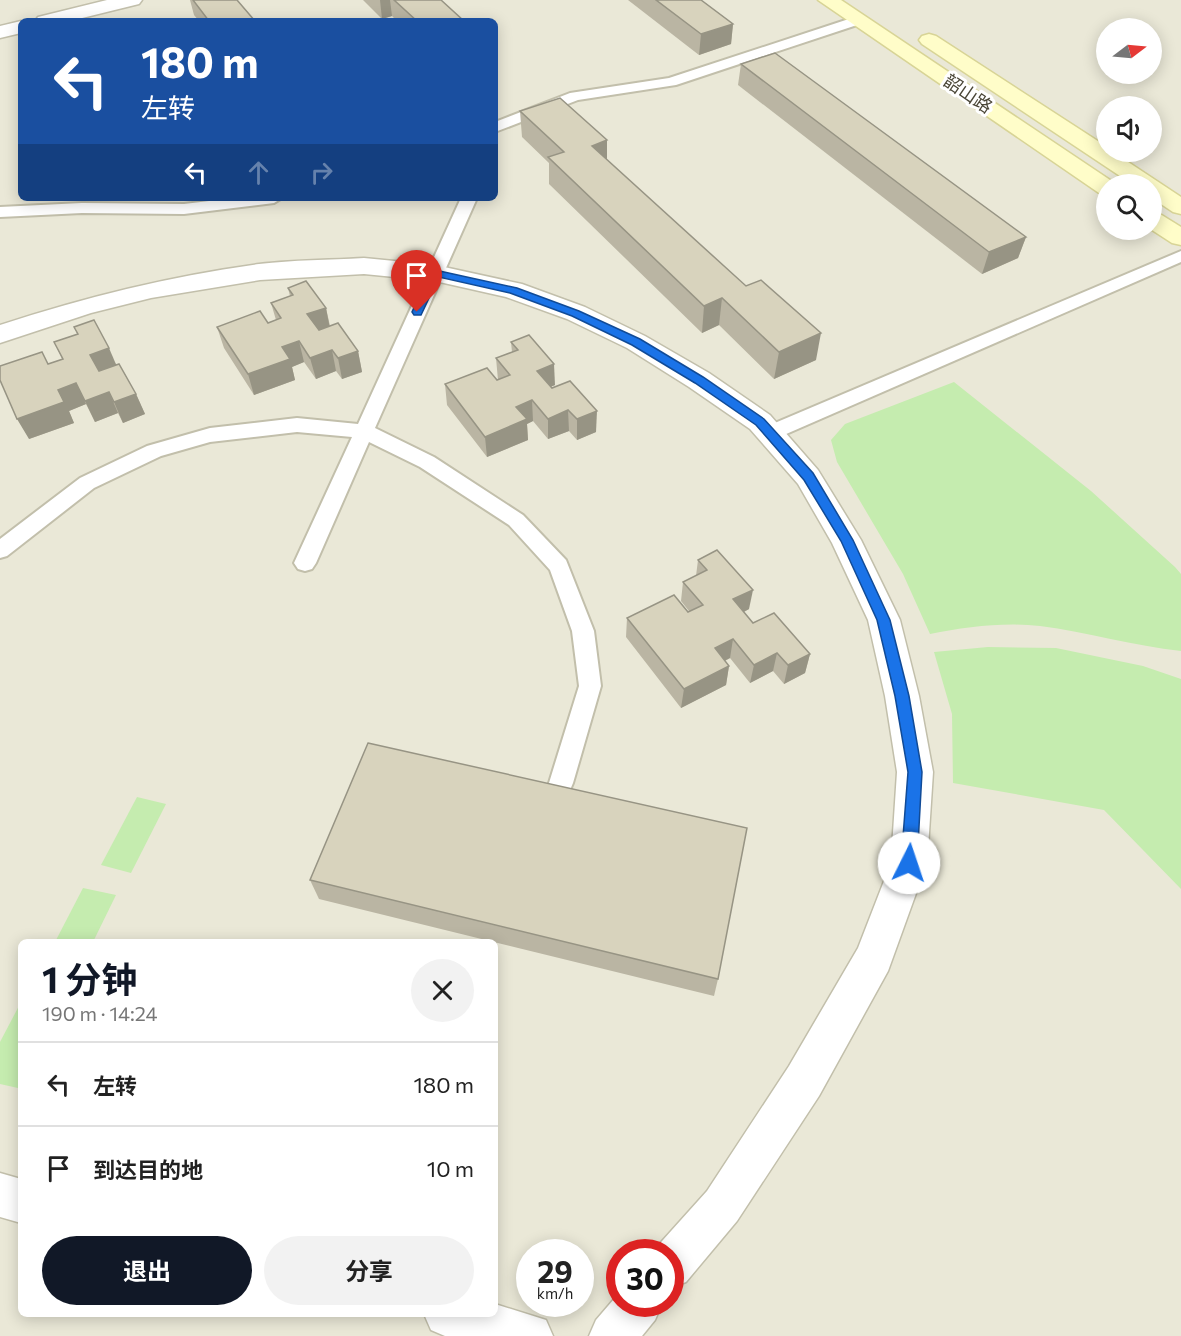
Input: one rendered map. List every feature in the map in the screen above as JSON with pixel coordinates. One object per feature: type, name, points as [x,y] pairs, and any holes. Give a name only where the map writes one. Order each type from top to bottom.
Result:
[{"type":"main road","name":"韶山路","points":[[828,0],[1096,181]]},
{"type":"main road","name":"韶山路","points":[[908,27],[1133,174]]},
{"type":"main road","points":[[1162,195],[1181,207]]},
{"type":"main road","points":[[1162,226],[1181,238]]},
{"type":"street","points":[[57,18],[132,0]]},
{"type":"street","points":[[0,32],[18,28]]},
{"type":"street","points":[[0,334],[84,306],[151,290],[260,272],[364,266],[435,273],[513,290],[576,313],[616,332],[699,380],[760,422],[808,477],[846,540],[884,620],[902,696],[915,772],[909,863],[874,958],[804,1082],[722,1206],[684,1250]]},
{"type":"street","points":[[0,1195],[18,1200]]},
{"type":"street","points":[[458,1317],[530,1336]]},
{"type":"street","points":[[612,1336],[628,1317]]},
{"type":"lane","points":[[499,125],[575,96],[671,82],[858,20]]},
{"type":"lane","points":[[0,212],[82,208],[184,209],[249,201]]},
{"type":"lane","points":[[305,562],[468,201]]},
{"type":"lane","points":[[770,433],[1181,256]]},
{"type":"lane","points":[[0,550],[87,483],[154,451],[210,435],[297,425],[364,431],[427,462],[516,520],[559,566],[583,631],[590,686],[561,783]]},
{"type":"shaded area","points":[[0,0],[1181,0],[1181,1336],[0,1336]]},
{"type":"green space","points":[[954,382],[1091,491],[1181,574],[1181,651],[1026,625],[985,626],[930,634],[903,574],[837,462],[831,440],[845,424]]},
{"type":"green space","points":[[988,647],[1056,648],[1143,666],[1181,679],[1181,889],[1104,810],[953,783],[952,714],[934,652]]},
{"type":"green space","points":[[137,797],[166,804],[131,873],[101,865]]},
{"type":"green space","points":[[83,888],[116,895],[94,939],[57,939]]},
{"type":"green space","points":[[18,1008],[18,1088],[0,1084],[0,1042]]},
{"type":"building","points":[[193,0],[237,0],[252,18],[207,18]]},
{"type":"building","points":[[394,0],[441,0],[461,18],[414,18]]},
{"type":"building","points":[[656,0],[701,0],[733,24],[701,34]]},
{"type":"building","points":[[775,53],[1026,237],[989,252],[741,64]]},
{"type":"building","points":[[560,98],[607,140],[592,146],[746,286],[761,280],[821,333],[779,352],[722,298],[704,306],[548,157],[564,152],[520,111]]},
{"type":"building","points":[[306,281],[326,308],[307,314],[319,330],[338,323],[358,351],[338,358],[332,350],[310,358],[299,341],[282,347],[290,359],[248,374],[217,327],[260,311],[268,323],[281,318],[271,303],[293,295],[288,288]]},
{"type":"building","points":[[94,320],[109,348],[90,355],[99,371],[119,364],[136,394],[114,402],[109,392],[85,401],[76,383],[58,390],[64,402],[17,419],[0,380],[0,366],[42,352],[48,364],[63,359],[54,342],[78,334],[74,327]]},
{"type":"building","points":[[529,335],[554,364],[537,371],[552,388],[570,381],[597,411],[577,419],[568,410],[548,419],[532,400],[516,407],[527,419],[485,437],[445,384],[487,368],[497,380],[510,375],[496,358],[518,350],[511,342]]},
{"type":"building","points":[[717,550],[753,590],[733,599],[753,623],[774,613],[810,654],[788,665],[777,653],[754,665],[733,639],[715,648],[729,666],[684,689],[627,618],[674,595],[688,612],[703,605],[683,582],[707,570],[698,560]]},
{"type":"building","points":[[368,743],[747,828],[718,979],[310,880]]},
{"type":"route","points":[[417,312],[435,273],[513,290],[576,313],[636,342],[699,380],[760,422],[770,433],[808,477],[846,540],[884,620],[902,696],[915,772],[909,863]]}]
